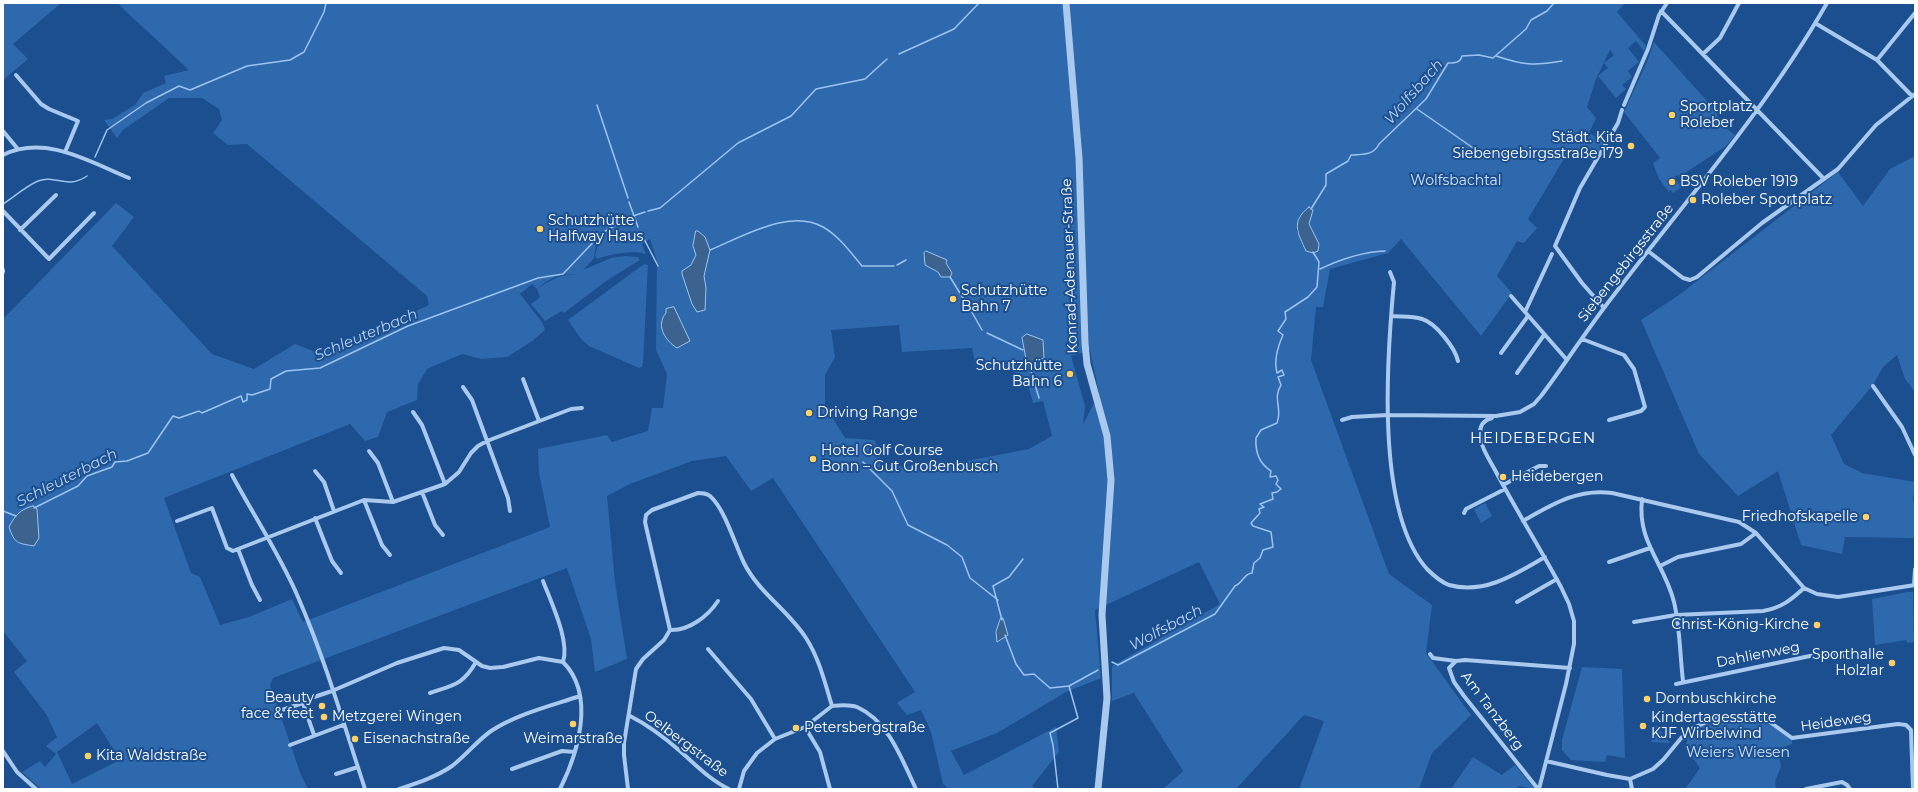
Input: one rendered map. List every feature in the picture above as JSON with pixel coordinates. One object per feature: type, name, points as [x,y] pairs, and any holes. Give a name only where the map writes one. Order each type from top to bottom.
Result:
[{"type":"street","name":"Konrad-Adenauer-Straße","points":[[1066,3],[1079,158],[1087,364],[1109,449],[1112,480],[1102,615],[1107,698],[1098,789]]},
{"type":"street","points":[[1624,105],[1648,49],[1661,11],[1667,3]]},
{"type":"street","points":[[1703,54],[1720,38],[1739,3]]},
{"type":"street","name":"Siebengebirgsstraße","points":[[1538,789],[1570,668],[1574,644],[1574,621],[1569,604],[1557,579],[1504,487],[1483,446],[1480,434],[1482,425],[1487,419],[1520,412],[1534,404],[1542,396],[1604,308],[1758,110],[1827,3]]},
{"type":"street","points":[[1661,11],[1824,178]]},
{"type":"street","points":[[1877,60],[1915,13]]},
{"type":"street","points":[[1648,251],[1683,278],[1694,279],[1762,223],[1838,168],[1876,124],[1914,95],[1877,60],[1815,23]]},
{"type":"street","points":[[16,75],[41,104],[49,109],[78,121],[64,152]]},
{"type":"street","points":[[1604,308],[1582,283],[1555,246],[1580,188],[1618,123],[1622,110]]},
{"type":"street","points":[[3,131],[17,148]]},
{"type":"street","points":[[3,155],[17,148],[35,146],[64,152],[129,178]]},
{"type":"street","points":[[20,230],[56,195]]},
{"type":"street","points":[[3,211],[49,259],[94,213]]},
{"type":"street","points":[[1525,312],[1552,254]]},
{"type":"street","points":[[1390,272],[1394,282],[1388,365],[1388,415],[1394,479],[1403,520],[1413,550],[1433,576],[1448,585],[1464,587],[1484,586],[1504,580],[1545,557]]},
{"type":"street","points":[[1511,296],[1567,360]]},
{"type":"street","points":[[1391,316],[1416,318],[1431,324],[1455,350],[1458,361]]},
{"type":"street","points":[[1501,353],[1528,316]]},
{"type":"street","points":[[1517,373],[1544,335]]},
{"type":"street","points":[[1582,339],[1624,356],[1634,369],[1645,407],[1641,411],[1610,420]]},
{"type":"street","points":[[524,379],[539,421]]},
{"type":"street","points":[[1873,386],[1902,427],[1915,455]]},
{"type":"street","points":[[463,387],[472,400],[508,498],[510,511]]},
{"type":"street","points":[[177,521],[212,508],[227,548],[232,551],[364,500],[393,502],[445,484],[459,472],[470,452],[487,440],[571,409],[582,408]]},
{"type":"street","points":[[413,412],[422,425],[445,484]]},
{"type":"street","name":"Siebengebirgsstraße","points":[[1342,420],[1352,417],[1388,415],[1496,416]]},
{"type":"street","points":[[369,450],[378,463],[393,502]]},
{"type":"street","points":[[1464,513],[1466,509],[1539,466],[1546,466]]},
{"type":"street","points":[[315,471],[324,482],[334,511]]},
{"type":"street","points":[[232,475],[269,537],[303,608],[365,789]]},
{"type":"street","points":[[1523,521],[1561,500],[1576,495],[1603,491],[1739,522],[1756,533],[1804,588],[1817,594],[1838,597],[1914,585],[1915,569]]},
{"type":"street","points":[[422,492],[434,525],[443,535]]},
{"type":"street","points":[[628,789],[624,755],[636,669],[664,640],[670,630],[645,522],[646,515],[652,510],[698,493],[704,493],[710,496],[724,517],[751,575],[759,586],[794,621],[806,638],[822,673],[832,706]]},
{"type":"street","points":[[1642,499],[1642,525],[1650,548],[1660,566],[1674,602],[1683,681]]},
{"type":"street","points":[[364,500],[382,545],[390,555]]},
{"type":"street","points":[[316,518],[332,561],[341,574]]},
{"type":"street","points":[[1660,566],[1678,557],[1740,544],[1756,533]]},
{"type":"street","points":[[1609,562],[1650,548]]},
{"type":"street","points":[[238,549],[252,585],[260,600]]},
{"type":"street","points":[[1517,602],[1557,579]]},
{"type":"street","points":[[543,582],[560,627],[565,651],[563,662]]},
{"type":"street","points":[[1634,622],[1676,615],[1775,609],[1789,602],[1804,588]]},
{"type":"street","points":[[670,630],[684,629],[711,611],[718,601]]},
{"type":"street","points":[[279,711],[303,703],[305,700],[332,691],[376,671],[444,648],[460,650],[482,666],[496,668],[540,658],[563,662],[571,673],[580,696],[580,719],[575,752],[560,789]]},
{"type":"street","points":[[708,648],[751,699],[775,739]]},
{"type":"street","name":"Dahlienweg","points":[[1676,684],[1683,681],[1810,656],[1837,653],[1846,657]]},
{"type":"street","points":[[1430,654],[1433,658],[1456,661]]},
{"type":"street","name":"Am Tanzberg","points":[[1538,789],[1454,682],[1449,668],[1456,661],[1465,660],[1570,668]]},
{"type":"street","points":[[430,693],[464,680],[469,675],[476,662]]},
{"type":"street","points":[[399,789],[412,787],[433,777],[452,765],[490,732],[505,723],[580,696]]},
{"type":"street","points":[[303,703],[314,735]]},
{"type":"street","points":[[739,789],[740,781],[750,761],[757,753],[775,739],[805,727],[832,706],[850,706],[857,707],[881,726],[892,741],[916,789]]},
{"type":"street","name":"Oelbergstraße","points":[[630,716],[640,721],[679,750],[715,781],[729,789]]},
{"type":"street","name":"Heideweg","points":[[1546,761],[1607,776],[1630,778],[1653,769],[1668,755],[1687,731],[1714,718],[1763,717],[1792,738],[1898,724],[1906,726],[1911,730]]},
{"type":"street","points":[[290,745],[312,738],[314,735],[343,725]]},
{"type":"street","points":[[1913,789],[1911,730],[1915,726]]},
{"type":"street","points":[[805,727],[820,752],[830,789]]},
{"type":"street","points":[[3,751],[17,772],[36,789]]},
{"type":"street","points":[[512,768],[562,751],[575,752]]},
{"type":"street","points":[[336,774],[358,767]]},
{"type":"street","points":[[1630,778],[1632,789]]},
{"type":"street","points":[[1806,789],[1842,782],[1850,789]]},
{"type":"green space","points":[[3,3],[61,3],[13,44],[28,59],[3,80]]},
{"type":"green space","name":"Wolfsbachtal","points":[[117,3],[1625,3],[1617,12],[1646,46],[1644,51],[1636,41],[1628,48],[1639,62],[1628,71],[1632,77],[1622,85],[1626,89],[1616,98],[1598,76],[1608,68],[1604,63],[1614,55],[1610,50],[1596,79],[1587,107],[1596,118],[1589,133],[1605,141],[1593,161],[1581,154],[1568,152],[1528,219],[1537,228],[1524,243],[1517,241],[1497,276],[1512,293],[1481,336],[1401,239],[1388,253],[1330,269],[1323,307],[1316,307],[1311,360],[1389,574],[1432,605],[1426,653],[1471,715],[1432,753],[1419,789],[1299,789],[1324,721],[1304,715],[1236,789],[1163,789],[1183,771],[1134,693],[1112,701],[1112,666],[1220,604],[1199,562],[1095,610],[1101,678],[1066,692],[997,733],[951,751],[964,775],[1056,727],[1059,752],[1032,786],[1036,789],[949,789],[943,784],[931,732],[921,710],[907,715],[897,703],[915,692],[773,478],[751,491],[726,456],[692,461],[630,484],[607,496],[615,582],[627,659],[595,672],[591,639],[567,568],[273,678],[270,685],[301,775],[308,789],[41,789],[22,772],[40,761],[45,767],[56,754],[46,746],[57,737],[46,714],[14,672],[27,661],[3,631],[3,319],[116,203],[134,217],[112,246],[212,354],[254,369],[295,344],[321,354],[429,305],[427,296],[247,144],[228,145],[213,133],[222,120],[219,109],[202,98],[169,98],[123,130],[117,138],[104,120],[112,119],[135,105],[143,93],[166,83],[164,76],[189,70]],"holes":[[[1309,218],[1309,224],[1319,245],[1306,251],[1296,229]],[[650,239],[657,261],[656,350],[667,374],[663,408],[652,408],[648,431],[612,442],[607,435],[538,449],[539,473],[550,527],[303,622],[292,599],[249,617],[220,625],[200,577],[191,573],[164,498],[350,424],[365,441],[378,437],[387,412],[417,400],[418,384],[427,369],[462,354],[481,359],[507,357],[531,342],[545,330],[542,322],[520,294],[532,284],[537,289],[540,297],[531,304],[545,321],[562,311],[564,313],[606,281],[640,260],[638,257],[625,256],[611,258],[583,270],[594,258],[596,246],[598,245],[595,256],[597,259],[621,253],[633,252],[646,254],[642,244]],[[572,274],[551,280],[537,289],[551,279],[560,275]],[[899,325],[902,352],[972,348],[977,372],[1009,367],[1029,388],[1033,403],[1043,401],[1052,436],[1029,449],[935,467],[881,466],[878,448],[874,440],[845,438],[825,406],[825,375],[835,357],[831,330]],[[1090,350],[1099,393],[1083,425],[1085,406],[1071,356]],[[26,508],[37,526],[39,538],[15,516]],[[97,723],[120,760],[72,784],[57,752]]]},
{"type":"green space","name":"Sportplatz Roleber","points":[[1654,42],[1715,110],[1721,124],[1735,135],[1726,146],[1679,177],[1678,175],[1674,177],[1682,187],[1673,193],[1671,190],[1669,192],[1659,179],[1653,163],[1660,158],[1624,112],[1647,62]]},
{"type":"green space","points":[[1915,156],[1915,392],[1905,379],[1897,355],[1883,367],[1873,385],[1831,435],[1844,464],[1862,473],[1915,482],[1913,500],[1915,504],[1914,538],[1845,537],[1842,554],[1801,545],[1778,471],[1738,496],[1699,454],[1641,320],[1679,295],[1838,172],[1863,206],[1890,169]]},
{"type":"green space","points":[[644,264],[648,265],[643,364],[642,367],[639,368],[589,346],[581,339],[568,320]]},
{"type":"green space","points":[[1485,503],[1492,516],[1481,523],[1474,509]]},
{"type":"green space","points":[[1913,592],[1914,642],[1907,643],[1906,640],[1875,645],[1872,599]]},
{"type":"green space","points":[[1582,667],[1622,669],[1625,758],[1607,755],[1605,762],[1571,760],[1562,750],[1562,740]]},
{"type":"green space","name":"Weiers Wiesen","points":[[1760,717],[1792,740],[1792,744],[1778,749],[1781,766],[1775,782],[1776,789],[1685,789],[1700,768],[1684,746],[1687,742],[1688,733],[1711,720]]},
{"type":"green space","points":[[1656,725],[1670,743],[1651,742]]},
{"type":"green space","points":[[1473,757],[1502,775],[1515,765],[1535,789],[1519,786],[1516,789],[1451,789]]},
{"type":"shaded area","points":[[1309,207],[1313,210],[1309,224],[1319,244],[1318,251],[1313,253],[1306,251],[1300,239],[1297,228],[1299,218]]},
{"type":"shaded area","points":[[696,231],[705,237],[710,250],[704,276],[706,288],[705,310],[697,312],[692,304],[682,274],[682,271],[691,265],[696,255],[693,246]]},
{"type":"shaded area","points":[[926,251],[947,260],[946,263],[952,273],[950,277],[941,277],[938,272],[925,265],[924,253]]},
{"type":"shaded area","points":[[674,307],[690,341],[677,348],[663,333],[662,328],[666,309]]},
{"type":"shaded area","points":[[1027,334],[1043,340],[1044,358],[1027,364],[1022,338]]},
{"type":"shaded area","points":[[33,506],[37,509],[39,538],[34,546],[17,542],[9,527],[19,513]]},
{"type":"shaded area","points":[[1001,618],[1003,618],[1008,635],[997,642],[996,632]]},
{"type":"waterway","points":[[95,157],[107,130],[146,103],[179,86],[190,90],[247,66],[290,60],[304,52],[324,12],[326,3]]},
{"type":"waterway","name":"Schleuterbach","points":[[899,54],[954,29],[979,3]]},
{"type":"waterway","name":"Wolfsbach","points":[[1311,209],[1326,185],[1326,174],[1348,161],[1351,155],[1367,154],[1374,151],[1379,144],[1426,99],[1448,63],[1457,62],[1462,56],[1479,55],[1493,58],[1526,29],[1531,20],[1547,11],[1554,3]]},
{"type":"waterway","points":[[1496,56],[1528,64],[1543,64],[1562,61]]},
{"type":"waterway","name":"Schleuterbach","points":[[648,211],[660,208],[738,143],[791,116],[816,89],[865,79],[887,59]]},
{"type":"waterway","points":[[597,105],[628,198]]},
{"type":"waterway","points":[[1417,109],[1479,152],[1533,156]]},
{"type":"waterway","points":[[3,204],[38,181],[50,179],[73,182],[87,176]]},
{"type":"waterway","name":"Schleuterbach","points":[[629,202],[638,227]]},
{"type":"waterway","name":"Schleuterbach","points":[[633,216],[645,212]]},
{"type":"waterway","name":"Schleuterbach","points":[[34,508],[78,486],[87,476],[112,467],[115,462],[127,461],[148,453],[173,416],[179,418],[199,411],[202,413],[241,396],[243,402],[247,400],[247,394],[252,395],[270,389],[271,379],[286,371],[320,368],[408,326],[538,278],[563,274],[602,233],[630,217]]},
{"type":"waterway","points":[[710,250],[766,226],[781,222],[810,222],[823,227],[834,235],[862,266],[894,266]]},
{"type":"waterway","points":[[641,233],[658,266]]},
{"type":"waterway","points":[[1320,269],[1351,257],[1385,251]]},
{"type":"waterway","name":"Wolfsbach","points":[[1112,662],[1118,665],[1215,614],[1235,586],[1238,585],[1247,575],[1252,573],[1254,563],[1260,558],[1263,550],[1273,547],[1271,532],[1253,526],[1251,523],[1260,513],[1259,509],[1264,507],[1260,504],[1273,499],[1272,493],[1281,489],[1276,484],[1278,480],[1276,476],[1270,477],[1271,471],[1259,458],[1256,448],[1256,438],[1261,430],[1277,423],[1279,417],[1277,395],[1281,385],[1278,377],[1284,375],[1282,370],[1277,373],[1276,368],[1277,354],[1283,335],[1278,331],[1286,319],[1285,312],[1308,297],[1317,287],[1319,262],[1313,252]]},
{"type":"waterway","points":[[897,265],[906,260]]},
{"type":"waterway","points":[[950,277],[966,303]]},
{"type":"waterway","points":[[969,307],[982,330]]},
{"type":"waterway","points":[[987,333],[1023,350]]},
{"type":"waterway","points":[[1028,361],[1039,398]]},
{"type":"waterway","points":[[863,462],[892,491],[908,525],[947,545],[962,557],[970,578],[998,600]]},
{"type":"waterway","name":"Schleuterbach","points":[[3,511],[16,516]]},
{"type":"waterway","points":[[1002,620],[993,586],[1009,577],[1023,559]]},
{"type":"waterway","points":[[1005,635],[1016,664],[1024,675],[1034,674],[1050,688],[1069,686]]},
{"type":"waterway","name":"Wolfsbach","points":[[1058,789],[1053,745],[1050,733],[1078,718],[1069,686],[1098,670]]},
{"type":"place","name":"Sportplatz Roleber","points":[[1672,115]]},
{"type":"place","name":"Städt. Kita Siebengebirgsstraße 179","points":[[1631,146]]},
{"type":"place","name":"BSV Roleber 1919","points":[[1672,182]]},
{"type":"place","name":"Roleber Sportplatz","points":[[1693,200]]},
{"type":"place","name":"Schutzhütte Halfway Haus","points":[[540,229]]},
{"type":"place","name":"Schutzhütte Bahn 7","points":[[953,299]]},
{"type":"place","name":"Schutzhütte Bahn 6","points":[[1070,374]]},
{"type":"place","name":"Driving Range","points":[[809,413]]},
{"type":"place","name":"Hotel Golf Course Bonn – Gut Großenbusch","points":[[813,459]]},
{"type":"place","name":"Heidebergen","points":[[1503,477]]},
{"type":"place","name":"Friedhofskapelle","points":[[1866,517]]},
{"type":"place","name":"Christ-König-Kirche","points":[[1817,625]]},
{"type":"place","name":"Sporthalle Holzlar","points":[[1892,663]]},
{"type":"place","name":"Dornbuschkirche","points":[[1647,699]]},
{"type":"place","name":"Beauty face & feet","points":[[322,706]]},
{"type":"place","name":"Metzgerei Wingen","points":[[324,717]]},
{"type":"place","name":"Weimarstraße","points":[[573,724]]},
{"type":"place","name":"Kindertagesstätte KJF Wirbelwind","points":[[1643,726]]},
{"type":"place","name":"Petersbergstraße","points":[[796,728]]},
{"type":"place","name":"Eisenachstraße","points":[[355,739]]},
{"type":"place","name":"Kita Waldstraße","points":[[88,756]]},
{"type":"district","name":"HEIDEBERGEN","points":[[1533,439]]}]
